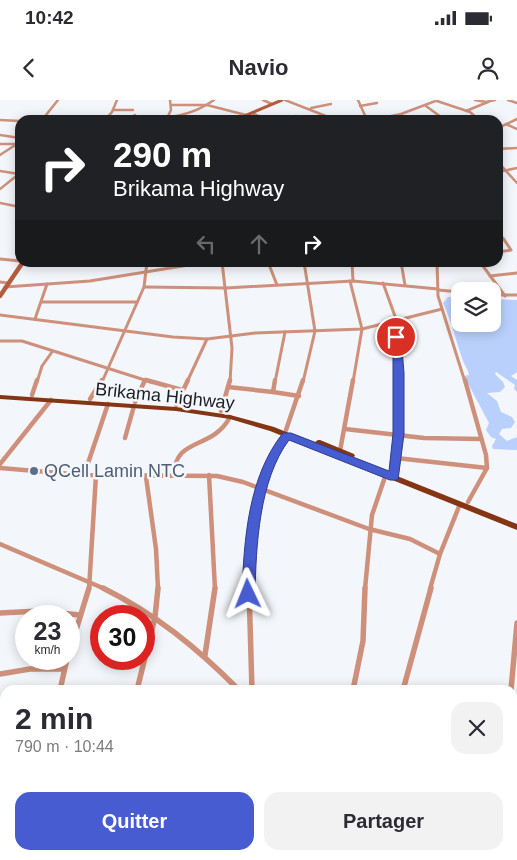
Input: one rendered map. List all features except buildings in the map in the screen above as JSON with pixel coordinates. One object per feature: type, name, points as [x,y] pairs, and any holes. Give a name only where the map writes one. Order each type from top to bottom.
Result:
[{"type":"highway","name":"Brikama Highway","points":[[0,393],[90,399],[230,416],[286,433],[386,474],[394,475]]},
{"type":"highway","name":"Brikama Highway","points":[[0,397],[108,404],[176,405],[221,411],[340,451],[394,475],[517,522]]},
{"type":"highway","name":"Brikama Highway","points":[[412,482],[517,527]]},
{"type":"main road","points":[[248,115],[283,100]]},
{"type":"main road","points":[[0,296],[17,267]]},
{"type":"street","points":[[46,115],[58,100]]},
{"type":"street","points":[[108,115],[117,100]]},
{"type":"street","points":[[168,115],[172,105],[170,100]]},
{"type":"street","points":[[180,115],[207,105],[214,100]]},
{"type":"street","points":[[263,100],[272,104]]},
{"type":"street","points":[[283,100],[310,108],[325,115]]},
{"type":"street","points":[[358,100],[364,115]]},
{"type":"street","points":[[431,100],[466,111],[472,115]]},
{"type":"street","points":[[392,115],[438,101],[450,100]]},
{"type":"street","points":[[474,100],[488,102]]},
{"type":"street","points":[[466,111],[495,100]]},
{"type":"street","points":[[508,100],[517,103]]},
{"type":"street","points":[[360,106],[377,103]]},
{"type":"street","points":[[310,108],[331,104]]},
{"type":"street","points":[[172,105],[207,105],[242,115]]},
{"type":"street","points":[[426,106],[438,115]]},
{"type":"street","points":[[113,110],[133,110]]},
{"type":"street","points":[[252,113],[256,115]]},
{"type":"street","points":[[503,126],[517,119]]},
{"type":"street","points":[[0,120],[15,121]]},
{"type":"street","points":[[506,124],[517,129]]},
{"type":"street","points":[[0,135],[15,137]]},
{"type":"street","points":[[0,144],[15,144]]},
{"type":"street","points":[[0,155],[15,145]]},
{"type":"street","points":[[503,149],[517,148]]},
{"type":"street","points":[[503,168],[517,183]]},
{"type":"street","points":[[505,170],[517,168]]},
{"type":"street","points":[[0,171],[15,173]]},
{"type":"street","points":[[0,190],[15,177]]},
{"type":"street","points":[[0,203],[15,206]]},
{"type":"street","points":[[503,238],[511,250],[503,251]]},
{"type":"street","points":[[0,259],[15,260]]},
{"type":"street","points":[[90,399],[108,369],[144,287],[147,267]]},
{"type":"street","points":[[0,282],[6,285],[90,282],[179,267]]},
{"type":"street","points":[[221,411],[228,387],[232,348],[223,267]]},
{"type":"street","points":[[270,267],[277,285]]},
{"type":"street","points":[[252,685],[247,575],[250,542],[262,488],[275,450],[286,433],[299,396],[315,331],[305,267]]},
{"type":"street","points":[[340,451],[362,329],[352,281],[352,267]]},
{"type":"street","points":[[403,267],[405,285]]},
{"type":"street","points":[[437,267],[438,290],[442,309],[452,335],[481,439],[487,468],[468,502]]},
{"type":"street","points":[[484,267],[505,296]]},
{"type":"street","points":[[490,276],[517,273]]},
{"type":"street","points":[[144,287],[226,288],[352,281],[451,291]]},
{"type":"street","points":[[383,283],[395,320],[399,373],[398,434],[394,475]]},
{"type":"street","points":[[35,319],[47,284]]},
{"type":"street","points":[[501,296],[517,295]]},
{"type":"street","points":[[42,302],[136,302]]},
{"type":"street","points":[[0,315],[124,332],[207,339],[285,332],[362,329],[442,309]]},
{"type":"street","points":[[273,392],[285,332]]},
{"type":"street","points":[[176,405],[207,339]]},
{"type":"street","points":[[0,341],[22,341],[52,352],[182,390]]},
{"type":"street","points":[[32,395],[42,366],[52,352]]},
{"type":"street","points":[[125,438],[134,404],[145,380]]},
{"type":"street","points":[[228,387],[299,396]]},
{"type":"street","points":[[0,466],[51,400]]},
{"type":"street","points":[[84,475],[108,404]]},
{"type":"street","points":[[174,476],[176,458],[188,447],[216,437],[225,429],[230,416]]},
{"type":"street","points":[[344,429],[481,439]]},
{"type":"street","points":[[396,458],[487,468]]},
{"type":"street","points":[[0,466],[84,475],[146,477],[208,475],[262,488],[369,529],[410,539],[440,554]]},
{"type":"street","points":[[354,685],[362,642],[364,563],[369,529],[378,490],[386,474]]},
{"type":"street","points":[[80,615],[91,583],[96,475]]},
{"type":"street","points":[[204,655],[215,589],[208,475]]},
{"type":"street","points":[[146,477],[158,571],[158,594],[155,607]]},
{"type":"street","points":[[404,685],[440,554],[460,504]]},
{"type":"street","points":[[0,544],[91,583],[132,605]]},
{"type":"street","points":[[0,613],[15,612]]},
{"type":"street","points":[[155,618],[204,655],[234,685]]},
{"type":"street","points":[[511,685],[517,623]]},
{"type":"street","points":[[0,674],[30,670]]},
{"type":"street","points":[[61,685],[64,670]]},
{"type":"street","points":[[138,685],[142,670]]},
{"type":"shaded area","points":[[448,297],[451,297],[451,323],[449,317],[443,303]]},
{"type":"shaded area","points":[[501,299],[517,300],[517,372],[511,376],[517,380],[517,392],[514,389],[515,385],[496,372],[495,374],[505,387],[500,392],[487,393],[497,401],[501,412],[512,417],[515,422],[511,428],[502,429],[499,434],[507,441],[517,437],[517,450],[493,449],[492,446],[496,439],[491,437],[486,430],[489,423],[464,376],[469,375],[469,373],[454,332],[501,332]]},
{"type":"place","name":"QCell Lamin NTC","points":[[34,471]]},
{"type":"route","points":[[248,594],[247,575],[250,542],[262,488],[275,450],[287,436],[394,477],[398,434],[399,373],[396,337]]}]
